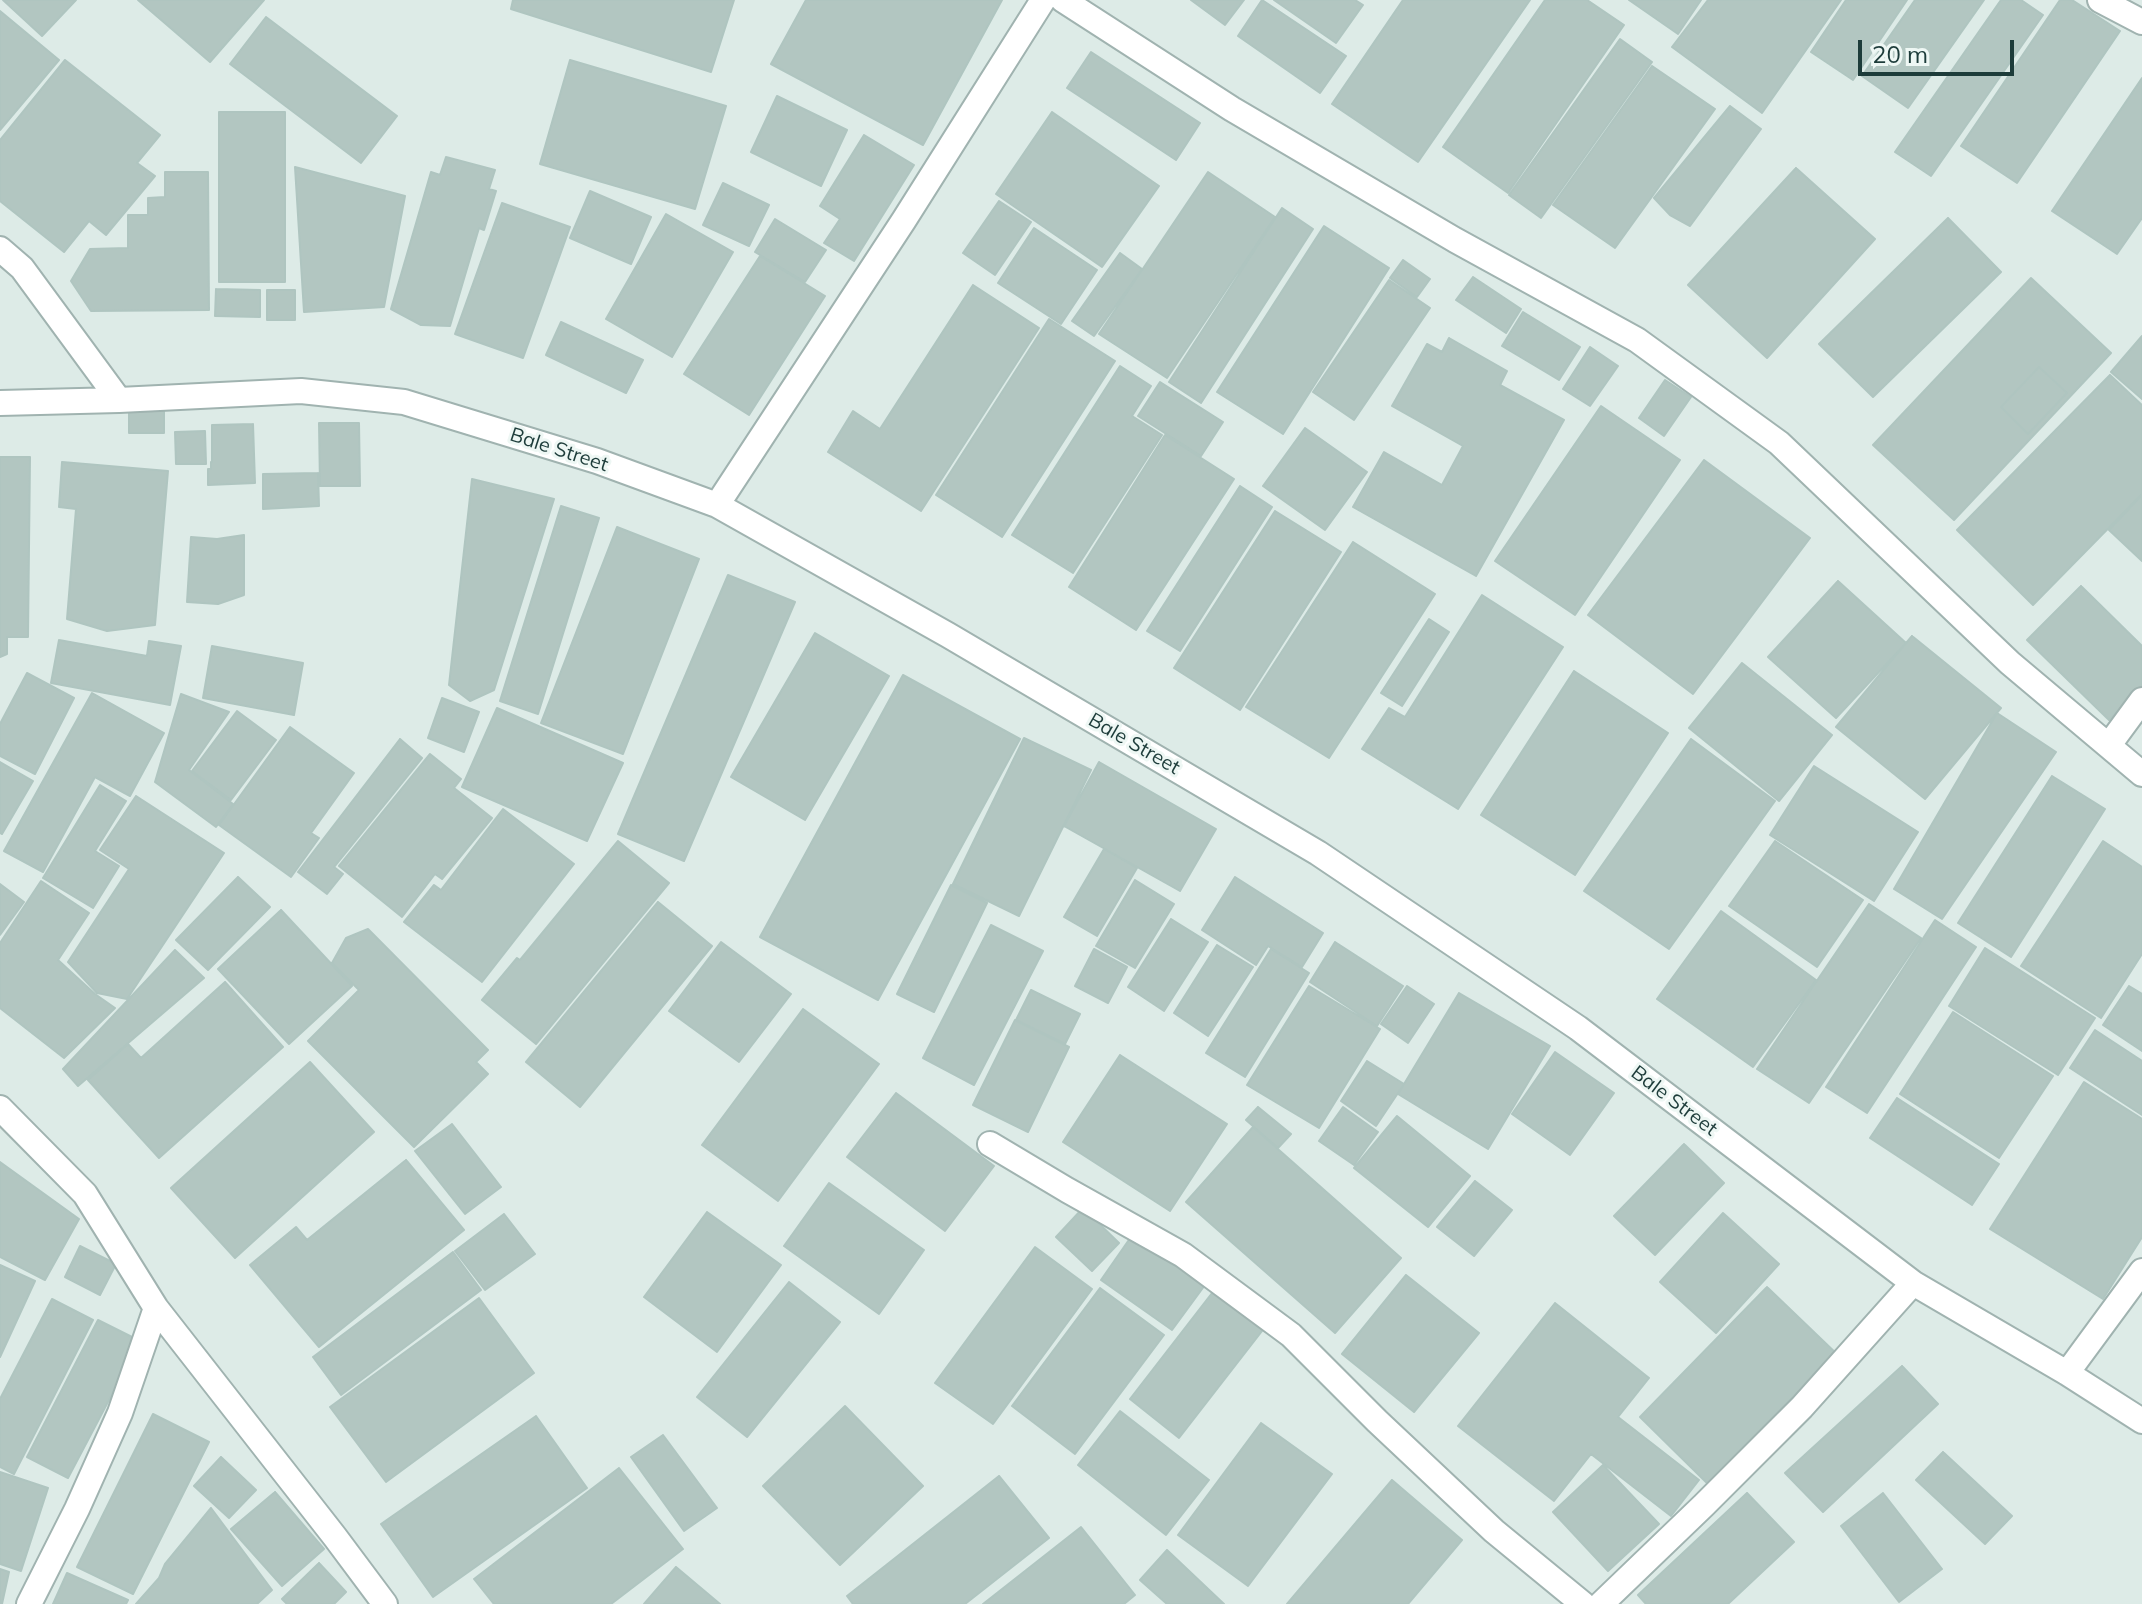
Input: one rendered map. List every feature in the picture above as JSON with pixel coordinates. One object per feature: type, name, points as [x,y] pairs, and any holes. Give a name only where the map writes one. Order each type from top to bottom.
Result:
[{"type":"street","points":[[717,505],[904,220],[1043,0]]},
{"type":"street","points":[[1063,0],[1245,117],[1455,240],[1637,340],[1779,443],[2010,663],[2142,774]]},
{"type":"street","points":[[2100,0],[2142,22]]},
{"type":"street","points":[[0,249],[22,268],[119,400]]},
{"type":"street","name":"Bale Street","points":[[0,403],[301,391],[404,402],[597,461],[717,505],[948,635],[1318,853],[1578,1028],[1913,1283],[2067,1373],[2142,1421]]},
{"type":"street","points":[[2109,745],[2142,700]]},
{"type":"street","points":[[0,1108],[85,1194],[156,1308],[385,1604]]},
{"type":"street","points":[[990,1144],[1183,1255],[1291,1335],[1494,1531],[1583,1604]]},
{"type":"street","points":[[2067,1373],[2142,1271]]},
{"type":"street","points":[[1601,1604],[1802,1407],[1913,1283]]},
{"type":"street","points":[[29,1604],[77,1509],[120,1413],[156,1308]]},
{"type":"building","points":[[3,0],[76,0],[42,36]]},
{"type":"building","points":[[138,0],[264,0],[210,62]]},
{"type":"building","points":[[513,0],[734,0],[711,72],[511,9]]},
{"type":"building","points":[[806,0],[1002,0],[923,145],[771,64]]},
{"type":"building","points":[[1191,0],[1244,0],[1225,25]]},
{"type":"building","points":[[1262,0],[1346,56],[1320,93],[1238,36]]},
{"type":"building","points":[[1274,0],[1355,0],[1363,5],[1336,43]]},
{"type":"building","points":[[1403,0],[1530,0],[1418,162],[1332,104]]},
{"type":"building","points":[[1545,0],[1587,0],[1624,25],[1508,193],[1443,147]]},
{"type":"building","points":[[1629,0],[1701,0],[1678,34]]},
{"type":"building","points":[[1708,0],[1841,0],[1762,113],[1672,47]]},
{"type":"building","points":[[1846,0],[1907,0],[1853,80],[1811,52]]},
{"type":"building","points":[[1915,0],[1984,0],[1908,108],[1862,76]]},
{"type":"building","points":[[2001,0],[2021,0],[2043,15],[1931,176],[1895,152]]},
{"type":"building","points":[[2060,0],[2072,0],[2120,31],[2017,183],[1961,146]]},
{"type":"building","points":[[0,11],[59,60],[0,130]]},
{"type":"building","points":[[266,17],[397,116],[361,163],[230,64]]},
{"type":"building","points":[[1620,39],[1652,62],[1541,218],[1509,195]]},
{"type":"building","points":[[1091,52],[1200,123],[1176,160],[1067,88]]},
{"type":"building","points":[[65,60],[160,135],[137,163],[155,176],[106,235],[89,221],[64,252],[0,201],[0,140]]},
{"type":"building","points":[[570,60],[726,106],[695,209],[540,164]]},
{"type":"building","points":[[1652,66],[1715,109],[1615,248],[1553,205]]},
{"type":"building","points":[[2142,78],[2142,218],[2117,254],[2052,211]]},
{"type":"building","points":[[777,96],[847,130],[821,186],[751,152]]},
{"type":"building","points":[[1730,106],[1761,129],[1690,226],[1670,215],[1654,198]]},
{"type":"building","points":[[219,112],[285,112],[285,282],[219,282]]},
{"type":"building","points":[[1052,112],[1159,186],[1102,267],[996,194]]},
{"type":"building","points":[[864,135],[914,165],[854,261],[824,243],[840,219],[820,206]]},
{"type":"building","points":[[446,157],[495,170],[489,189],[496,191],[484,230],[479,228],[450,326],[421,325],[391,309],[431,172],[440,175]]},
{"type":"building","points":[[295,167],[405,196],[384,307],[304,312]]},
{"type":"building","points":[[1796,168],[1875,239],[1767,358],[1688,285]]},
{"type":"building","points":[[165,172],[208,172],[209,310],[91,311],[71,281],[90,249],[128,248],[128,215],[148,215],[148,198],[165,197]]},
{"type":"building","points":[[1208,172],[1275,217],[1167,378],[1099,334]]},
{"type":"building","points":[[723,183],[769,205],[749,246],[703,225]]},
{"type":"building","points":[[590,191],[651,217],[631,264],[570,238]]},
{"type":"building","points":[[999,201],[1031,222],[995,275],[963,253]]},
{"type":"building","points":[[502,203],[570,227],[523,358],[455,334]]},
{"type":"building","points":[[1282,208],[1313,229],[1201,403],[1169,382]]},
{"type":"building","points":[[666,214],[733,252],[672,357],[606,319]]},
{"type":"building","points":[[1948,218],[2001,272],[1873,397],[1819,344]]},
{"type":"building","points":[[775,219],[826,250],[805,282],[755,252]]},
{"type":"building","points":[[1324,226],[1389,268],[1283,434],[1217,392]]},
{"type":"building","points":[[1034,228],[1097,270],[1061,324],[998,283]]},
{"type":"building","points":[[1120,253],[1142,269],[1094,336],[1072,321]]},
{"type":"building","points":[[760,256],[825,296],[749,415],[684,374]]},
{"type":"building","points":[[1403,260],[1430,279],[1417,297],[1390,278]]},
{"type":"building","points":[[1473,277],[1521,309],[1506,333],[1456,300]]},
{"type":"building","points":[[2031,278],[2111,353],[1954,520],[1873,445]],"holes":[[[2039,367],[2067,393],[2028,434],[2001,407]]]},
{"type":"building","points":[[1389,280],[1430,308],[1354,420],[1313,392]]},
{"type":"building","points":[[973,285],[1039,328],[921,511],[828,452],[853,411],[880,429]]},
{"type":"building","points":[[216,289],[260,290],[260,317],[215,316]]},
{"type":"building","points":[[267,290],[295,290],[295,320],[267,320]]},
{"type":"building","points":[[1523,312],[1580,347],[1559,380],[1502,346]]},
{"type":"building","points":[[1049,319],[1115,361],[1002,537],[936,495]]},
{"type":"building","points":[[561,322],[643,360],[626,393],[546,355]]},
{"type":"building","points":[[2142,336],[2142,399],[2111,372]]},
{"type":"building","points":[[1449,338],[1507,371],[1500,385],[1564,420],[1476,576],[1353,507],[1384,452],[1442,485],[1463,446],[1392,406],[1427,344],[1442,352]]},
{"type":"building","points":[[1590,347],[1618,366],[1590,406],[1563,389]]},
{"type":"building","points":[[1120,366],[1151,386],[1132,416],[1162,435],[1073,573],[1012,535]]},
{"type":"building","points":[[2039,367],[2067,393],[2028,434],[2001,407]]},
{"type":"building","points":[[2110,375],[2142,405],[2142,494],[2033,605],[1957,530]]},
{"type":"building","points":[[1665,380],[1691,397],[1664,436],[1639,418]]},
{"type":"building","points":[[1160,382],[1223,422],[1201,456],[1138,416]]},
{"type":"building","points":[[1601,406],[1680,460],[1575,615],[1495,561]]},
{"type":"building","points":[[129,411],[164,411],[164,433],[129,433]]},
{"type":"building","points":[[319,423],[359,423],[360,486],[320,486]]},
{"type":"building","points":[[253,424],[255,483],[208,485],[208,469],[211,469],[212,462],[212,425]]},
{"type":"building","points":[[1305,428],[1367,472],[1325,530],[1263,486]]},
{"type":"building","points":[[205,431],[206,464],[176,464],[175,432]]},
{"type":"building","points":[[1165,435],[1234,479],[1136,630],[1069,587]]},
{"type":"building","points":[[0,457],[30,457],[28,637],[7,637],[7,654],[0,657]]},
{"type":"building","points":[[1704,460],[1810,538],[1693,694],[1588,615]]},
{"type":"building","points":[[62,462],[168,471],[155,625],[107,631],[67,619],[76,509],[59,507]]},
{"type":"building","points":[[318,473],[319,506],[263,509],[263,474]]},
{"type":"building","points":[[472,479],[554,499],[494,690],[470,701],[449,685]]},
{"type":"building","points":[[1240,486],[1272,507],[1180,651],[1147,631]]},
{"type":"building","points":[[2142,497],[2142,561],[2109,530]]},
{"type":"building","points":[[561,506],[599,518],[538,714],[500,701]]},
{"type":"building","points":[[1275,511],[1341,552],[1240,710],[1174,668]]},
{"type":"building","points":[[617,527],[699,559],[623,754],[541,723]]},
{"type":"building","points":[[244,535],[244,595],[218,604],[187,602],[191,537],[217,539]]},
{"type":"building","points":[[1353,542],[1435,594],[1329,758],[1246,707]]},
{"type":"building","points":[[728,575],[795,602],[684,861],[618,834]]},
{"type":"building","points":[[1838,581],[1906,643],[1836,718],[1768,657]]},
{"type":"building","points":[[2081,586],[2142,646],[2142,686],[2109,720],[2027,640]]},
{"type":"building","points":[[1482,595],[1563,647],[1458,809],[1362,749],[1389,708],[1405,717]]},
{"type":"building","points":[[1429,619],[1449,632],[1402,706],[1381,693]]},
{"type":"building","points":[[815,633],[889,676],[805,820],[731,777]]},
{"type":"building","points":[[1912,636],[2001,708],[1925,799],[1836,727]]},
{"type":"building","points":[[59,640],[147,656],[149,641],[181,646],[170,705],[51,683]]},
{"type":"building","points":[[212,646],[303,663],[294,715],[203,698]]},
{"type":"building","points":[[1742,663],[1832,735],[1779,801],[1689,728]]},
{"type":"building","points":[[1574,671],[1668,733],[1575,875],[1481,815]]},
{"type":"building","points":[[27,673],[74,698],[35,774],[0,756],[0,724]]},
{"type":"building","points":[[903,675],[1020,739],[878,1000],[760,937]]},
{"type":"building","points":[[92,693],[164,733],[130,796],[95,777],[43,872],[4,851]]},
{"type":"building","points":[[181,694],[229,712],[189,770],[233,804],[216,827],[155,782]]},
{"type":"building","points":[[442,698],[479,712],[464,752],[428,738]]},
{"type":"building","points":[[497,708],[623,763],[587,841],[462,787]]},
{"type":"building","points":[[237,711],[276,740],[231,800],[192,771]]},
{"type":"building","points":[[1997,713],[2056,752],[1942,919],[1894,889]]},
{"type":"building","points":[[290,727],[354,773],[311,833],[319,838],[291,877],[219,825]]},
{"type":"building","points":[[1024,738],[1091,770],[1019,916],[953,884]]},
{"type":"building","points":[[400,739],[422,758],[334,867],[343,874],[327,894],[298,872]]},
{"type":"building","points":[[1691,739],[1775,801],[1669,949],[1584,891]]},
{"type":"building","points":[[430,754],[461,779],[454,788],[492,818],[442,879],[435,874],[402,917],[339,866]]},
{"type":"building","points":[[0,762],[33,781],[2,834],[0,833]]},
{"type":"building","points":[[1099,762],[1216,829],[1180,891],[1064,826]]},
{"type":"building","points":[[1814,766],[1918,832],[1874,901],[1770,835]]},
{"type":"building","points":[[2052,776],[2105,809],[2011,957],[1958,923]]},
{"type":"building","points":[[100,785],[126,801],[95,851],[119,866],[93,908],[43,878]]},
{"type":"building","points":[[136,796],[224,853],[127,999],[97,993],[68,962],[129,869],[100,850]]},
{"type":"building","points":[[503,809],[574,864],[482,982],[404,922],[434,885],[441,890]]},
{"type":"building","points":[[618,841],[669,883],[536,1044],[482,1000],[517,958],[520,960]]},
{"type":"building","points":[[1775,841],[1863,900],[1817,967],[1729,906]]},
{"type":"building","points":[[2103,841],[2142,867],[2142,954],[2101,1018],[2021,966]]},
{"type":"building","points":[[1104,849],[1137,868],[1097,936],[1064,917]]},
{"type":"building","points":[[238,877],[270,907],[208,970],[176,940]]},
{"type":"building","points":[[1235,877],[1323,933],[1302,967],[1268,946],[1256,965],[1202,930]]},
{"type":"building","points":[[1135,880],[1174,904],[1135,968],[1096,946]]},
{"type":"building","points":[[41,881],[89,913],[58,960],[115,1008],[64,1058],[0,1008],[0,943]]},
{"type":"building","points":[[0,884],[24,902],[0,935]]},
{"type":"building","points":[[951,885],[987,903],[934,1012],[897,994]]},
{"type":"building","points":[[658,902],[712,946],[580,1107],[526,1062]]},
{"type":"building","points":[[1869,904],[1921,938],[1809,1103],[1757,1069]]},
{"type":"building","points":[[281,910],[352,986],[289,1044],[218,969]]},
{"type":"building","points":[[1721,911],[1816,980],[1753,1067],[1657,999]]},
{"type":"building","points":[[1171,919],[1208,942],[1164,1011],[1128,987]]},
{"type":"building","points":[[1935,920],[1976,947],[1867,1113],[1826,1087]]},
{"type":"building","points":[[991,925],[1043,951],[974,1085],[923,1058]]},
{"type":"building","points":[[368,929],[488,1050],[476,1062],[488,1074],[414,1147],[308,1041],[359,990],[332,963],[346,938]]},
{"type":"building","points":[[721,942],[791,994],[739,1062],[669,1011]]},
{"type":"building","points":[[1335,942],[1403,986],[1377,1026],[1310,982]]},
{"type":"building","points":[[1217,945],[1253,967],[1208,1036],[1174,1013]]},
{"type":"building","points":[[1985,948],[2095,1018],[2058,1075],[1949,1006]]},
{"type":"building","points":[[1094,949],[1127,967],[1108,1003],[1075,986]]},
{"type":"building","points":[[1271,949],[1309,973],[1245,1077],[1206,1053]]},
{"type":"building","points":[[175,950],[204,978],[78,1086],[63,1069]]},
{"type":"building","points":[[225,982],[283,1047],[159,1158],[88,1080],[128,1044],[141,1058]]},
{"type":"building","points":[[1309,986],[1380,1029],[1319,1128],[1247,1085]]},
{"type":"building","points":[[1407,986],[1434,1004],[1408,1043],[1381,1024]]},
{"type":"building","points":[[2129,986],[2142,994],[2142,1051],[2103,1025]]},
{"type":"building","points":[[1031,990],[1080,1014],[1065,1044],[1016,1020]]},
{"type":"building","points":[[1459,993],[1550,1046],[1488,1149],[1398,1094]]},
{"type":"building","points":[[803,1009],[879,1064],[778,1201],[702,1145]]},
{"type":"building","points":[[1953,1012],[2053,1076],[1999,1158],[1900,1094]]},
{"type":"building","points":[[1015,1020],[1069,1047],[1028,1132],[973,1105]]},
{"type":"building","points":[[2095,1030],[2142,1061],[2142,1115],[2070,1068]]},
{"type":"building","points":[[1555,1052],[1614,1093],[1570,1155],[1512,1114]]},
{"type":"building","points":[[1120,1055],[1227,1124],[1170,1211],[1063,1142]]},
{"type":"building","points":[[1367,1061],[1404,1084],[1376,1126],[1341,1101]]},
{"type":"building","points":[[310,1062],[374,1132],[235,1258],[171,1188]]},
{"type":"building","points":[[2084,1082],[2142,1119],[2142,1237],[2103,1299],[1990,1229]]},
{"type":"building","points":[[896,1093],[994,1166],[945,1231],[847,1157]]},
{"type":"building","points":[[1897,1098],[1999,1164],[1972,1205],[1870,1138]]},
{"type":"building","points":[[1258,1107],[1291,1134],[1278,1148],[1246,1120]]},
{"type":"building","points":[[1343,1107],[1378,1132],[1354,1165],[1319,1141]]},
{"type":"building","points":[[1397,1116],[1470,1176],[1428,1227],[1354,1168]]},
{"type":"building","points":[[452,1124],[501,1187],[465,1214],[415,1151]]},
{"type":"building","points":[[1253,1127],[1401,1258],[1335,1333],[1186,1202]]},
{"type":"building","points":[[1684,1144],[1724,1183],[1655,1255],[1614,1216]]},
{"type":"building","points":[[406,1160],[464,1230],[319,1347],[250,1265],[296,1227],[307,1240]]},
{"type":"building","points":[[0,1162],[79,1219],[45,1280],[0,1257]]},
{"type":"building","points":[[1475,1181],[1512,1210],[1474,1256],[1437,1227]]},
{"type":"building","points":[[829,1183],[924,1250],[879,1314],[784,1246]]},
{"type":"building","points":[[1083,1208],[1119,1243],[1092,1271],[1056,1237]]},
{"type":"building","points":[[707,1212],[781,1265],[717,1352],[644,1297]]},
{"type":"building","points":[[1723,1213],[1779,1264],[1716,1333],[1660,1282]]},
{"type":"building","points":[[504,1214],[535,1254],[485,1290],[455,1251]]},
{"type":"building","points":[[1133,1234],[1205,1285],[1172,1330],[1101,1280]]},
{"type":"building","points":[[80,1246],[116,1264],[100,1295],[65,1277]]},
{"type":"building","points":[[1035,1247],[1092,1289],[993,1424],[935,1383]]},
{"type":"building","points":[[453,1252],[481,1290],[341,1395],[313,1357]]},
{"type":"building","points":[[0,1265],[35,1281],[0,1357]]},
{"type":"building","points":[[1406,1275],[1479,1333],[1414,1412],[1342,1354]]},
{"type":"building","points":[[789,1282],[840,1322],[747,1437],[697,1397]]},
{"type":"building","points":[[1219,1284],[1269,1322],[1179,1438],[1130,1399]]},
{"type":"building","points":[[1767,1287],[1841,1358],[1713,1489],[1640,1417]]},
{"type":"building","points":[[1100,1288],[1164,1335],[1075,1454],[1012,1406]]},
{"type":"building","points":[[479,1298],[534,1373],[386,1482],[330,1407]]},
{"type":"building","points":[[52,1299],[93,1320],[14,1474],[0,1467],[0,1399]]},
{"type":"building","points":[[1555,1303],[1649,1378],[1618,1417],[1699,1480],[1671,1516],[1591,1454],[1554,1501],[1458,1426]]},
{"type":"building","points":[[98,1320],[140,1341],[68,1478],[27,1457]]},
{"type":"building","points":[[1902,1366],[1938,1404],[1823,1512],[1785,1473]]},
{"type":"building","points":[[845,1406],[923,1486],[840,1565],[763,1486]]},
{"type":"building","points":[[1120,1411],[1209,1480],[1166,1535],[1078,1465]]},
{"type":"building","points":[[153,1414],[209,1442],[133,1594],[77,1567]]},
{"type":"building","points":[[536,1416],[587,1488],[433,1597],[381,1524]]},
{"type":"building","points":[[1261,1423],[1332,1474],[1248,1586],[1178,1535]]},
{"type":"building","points":[[663,1435],[717,1508],[684,1531],[631,1457]]},
{"type":"building","points":[[1943,1452],[2012,1516],[1985,1544],[1916,1480]]},
{"type":"building","points":[[221,1457],[256,1490],[229,1518],[194,1486]]},
{"type":"building","points":[[1603,1465],[1659,1524],[1608,1571],[1553,1512]]},
{"type":"building","points":[[619,1468],[683,1549],[611,1604],[494,1604],[474,1579]]},
{"type":"building","points":[[0,1472],[48,1488],[21,1571],[0,1564]]},
{"type":"building","points":[[999,1476],[1049,1538],[965,1604],[853,1604],[847,1596]]},
{"type":"building","points":[[1392,1480],[1462,1540],[1408,1604],[1287,1604]]},
{"type":"building","points":[[275,1492],[324,1549],[282,1586],[231,1529]]},
{"type":"building","points":[[1747,1493],[1794,1542],[1728,1604],[1646,1604],[1638,1595]]},
{"type":"building","points":[[1883,1493],[1942,1569],[1899,1602],[1841,1526]]},
{"type":"building","points":[[211,1508],[272,1590],[257,1604],[136,1604],[159,1578],[165,1564]]},
{"type":"building","points":[[1081,1527],[1135,1595],[1124,1604],[983,1604]]},
{"type":"building","points":[[1167,1550],[1224,1604],[1167,1604],[1140,1580]]},
{"type":"building","points":[[319,1563],[346,1592],[334,1604],[287,1604],[282,1599]]},
{"type":"building","points":[[676,1567],[720,1604],[644,1604]]},
{"type":"building","points":[[0,1569],[9,1572],[2,1604],[0,1604]]},
{"type":"building","points":[[67,1573],[128,1600],[126,1604],[53,1604]]}]
